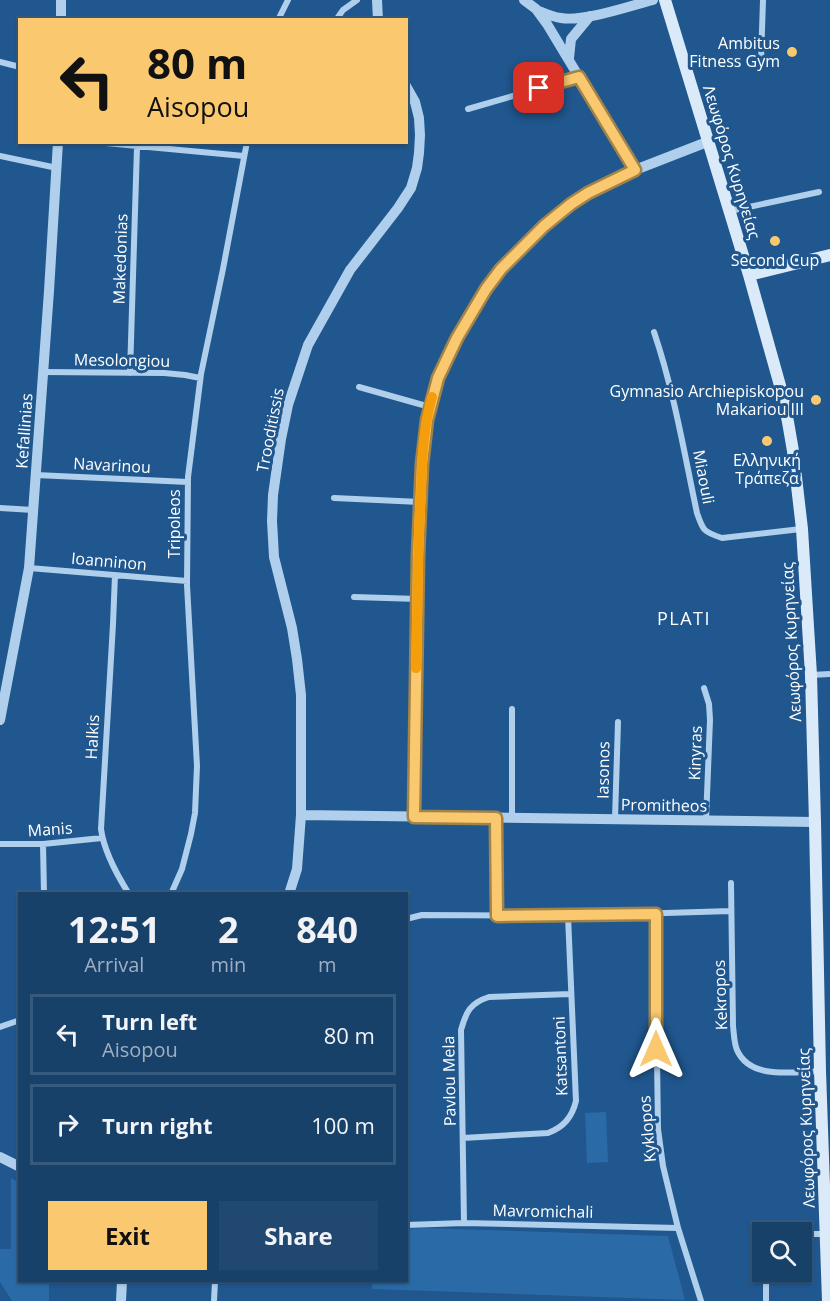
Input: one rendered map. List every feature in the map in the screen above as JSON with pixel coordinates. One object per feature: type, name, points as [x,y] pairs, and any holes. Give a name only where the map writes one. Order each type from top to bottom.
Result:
[{"type":"main road","name":"Λεωφόρος Κυρηνείας","points":[[665,0],[749,275],[789,422],[802,529],[811,675],[820,1071],[828,1234],[828,1301]]},
{"type":"main road","points":[[749,275],[830,255]]},
{"type":"street","points":[[61,0],[61,18]]},
{"type":"street","points":[[279,18],[288,0]]},
{"type":"street","points":[[337,18],[343,9],[357,0]]},
{"type":"street","points":[[377,0],[378,18]]},
{"type":"street","points":[[524,0],[536,9],[559,18],[574,19],[652,0]]},
{"type":"street","points":[[761,60],[763,0]]},
{"type":"street","points":[[536,9],[569,58],[635,170]]},
{"type":"street","points":[[569,58],[571,39],[590,16]]},
{"type":"street","points":[[0,62],[18,66]]},
{"type":"street","points":[[468,109],[579,77]]},
{"type":"street","name":"Trooditissis","points":[[290,892],[297,868],[301,815],[302,695],[292,628],[274,557],[273,495],[281,439],[296,375],[308,345],[350,270],[411,188],[417,168],[420,135],[415,102],[408,90]]},
{"type":"street","points":[[414,817],[420,502],[424,442],[438,378],[457,338],[486,289],[501,269],[554,218],[588,193],[635,170],[707,142]]},
{"type":"street","name":"Kefallinias","points":[[0,720],[29,568],[58,144]]},
{"type":"street","points":[[112,144],[244,156]]},
{"type":"street","name":"Tripoleos","points":[[172,892],[182,868],[195,813],[196,766],[187,581],[188,482],[200,378],[247,144]]},
{"type":"street","name":"Makedonias","points":[[130,373],[137,147]]},
{"type":"street","points":[[0,156],[57,168]]},
{"type":"street","points":[[730,211],[819,192]]},
{"type":"street","name":"Miaouli","points":[[654,332],[666,366],[696,513],[702,529],[722,538],[802,529]]},
{"type":"street","name":"Mesolongiou","points":[[43,372],[174,374],[200,378]]},
{"type":"street","points":[[359,387],[430,407]]},
{"type":"street","name":"Navarinou","points":[[36,475],[188,482]]},
{"type":"street","points":[[334,498],[420,502]]},
{"type":"street","points":[[0,508],[33,510]]},
{"type":"street","name":"Ioanninon","points":[[29,568],[187,581]]},
{"type":"street","name":"Halkis","points":[[115,575],[101,830],[102,838],[118,876],[128,892]]},
{"type":"street","points":[[354,597],[418,599]]},
{"type":"street","points":[[811,675],[830,674]]},
{"type":"street","name":"Kinyras","points":[[704,688],[709,704],[710,720],[706,820]]},
{"type":"street","points":[[512,709],[512,818]]},
{"type":"street","name":"Iasonos","points":[[615,819],[618,722]]},
{"type":"street","name":"Promitheos","points":[[301,815],[815,822]]},
{"type":"street","points":[[496,818],[497,916]]},
{"type":"street","name":"Manis","points":[[0,844],[43,844],[102,838]]},
{"type":"street","points":[[43,844],[44,892]]},
{"type":"street","name":"Kekropos","points":[[731,883],[733,1026],[736,1048],[742,1058],[753,1067],[765,1071],[820,1071]]},
{"type":"street","points":[[408,918],[422,915],[568,916],[731,911]]},
{"type":"street","name":"Kyklopos","points":[[656,914],[658,1129],[663,1166],[678,1227],[701,1301]]},
{"type":"street","name":"Katsantoni","points":[[463,1138],[548,1133],[567,1122],[573,1112],[576,1101],[568,916]]},
{"type":"street","name":"Pavlou Mela","points":[[464,1223],[461,1030],[464,1018],[478,1000],[489,997],[570,994]]},
{"type":"street","points":[[0,1027],[18,1021]]},
{"type":"street","points":[[0,1157],[18,1166]]},
{"type":"street","name":"Mavromichali","points":[[408,1225],[464,1223],[678,1227]]},
{"type":"street","points":[[812,1234],[828,1234]]},
{"type":"street","points":[[121,1301],[122,1282]]},
{"type":"street","points":[[214,1301],[215,1282]]},
{"type":"street","points":[[766,1282],[766,1301]]},
{"type":"shaded area","points":[[606,1112],[608,1162],[587,1163],[585,1113]]},
{"type":"shaded area","points":[[11,1178],[18,1182],[18,1282],[49,1282],[49,1301],[12,1301],[0,1282],[0,1249],[11,1249]]},
{"type":"shaded area","points":[[408,1229],[668,1236],[685,1300],[372,1289],[372,1282],[408,1282]]},
{"type":"slow traffic","points":[[416,668],[422,464],[432,397]]},
{"type":"place","name":"Ambitus Fitness Gym","points":[[792,52]]},
{"type":"place","name":"Second Cup","points":[[775,241]]},
{"type":"place","name":"Gymnasio Archiepiskopou Makariou III","points":[[816,400]]},
{"type":"place","name":"Ελληνική Τράπεζα","points":[[767,441]]},
{"type":"district","name":"PLATI","points":[[684,619]]},
{"type":"route","points":[[539,88],[579,77],[635,170],[571,204],[544,226],[501,269],[486,289],[457,338],[438,378],[427,420],[422,464],[418,555],[414,817],[496,818],[497,916],[656,914],[656,1049]]}]
